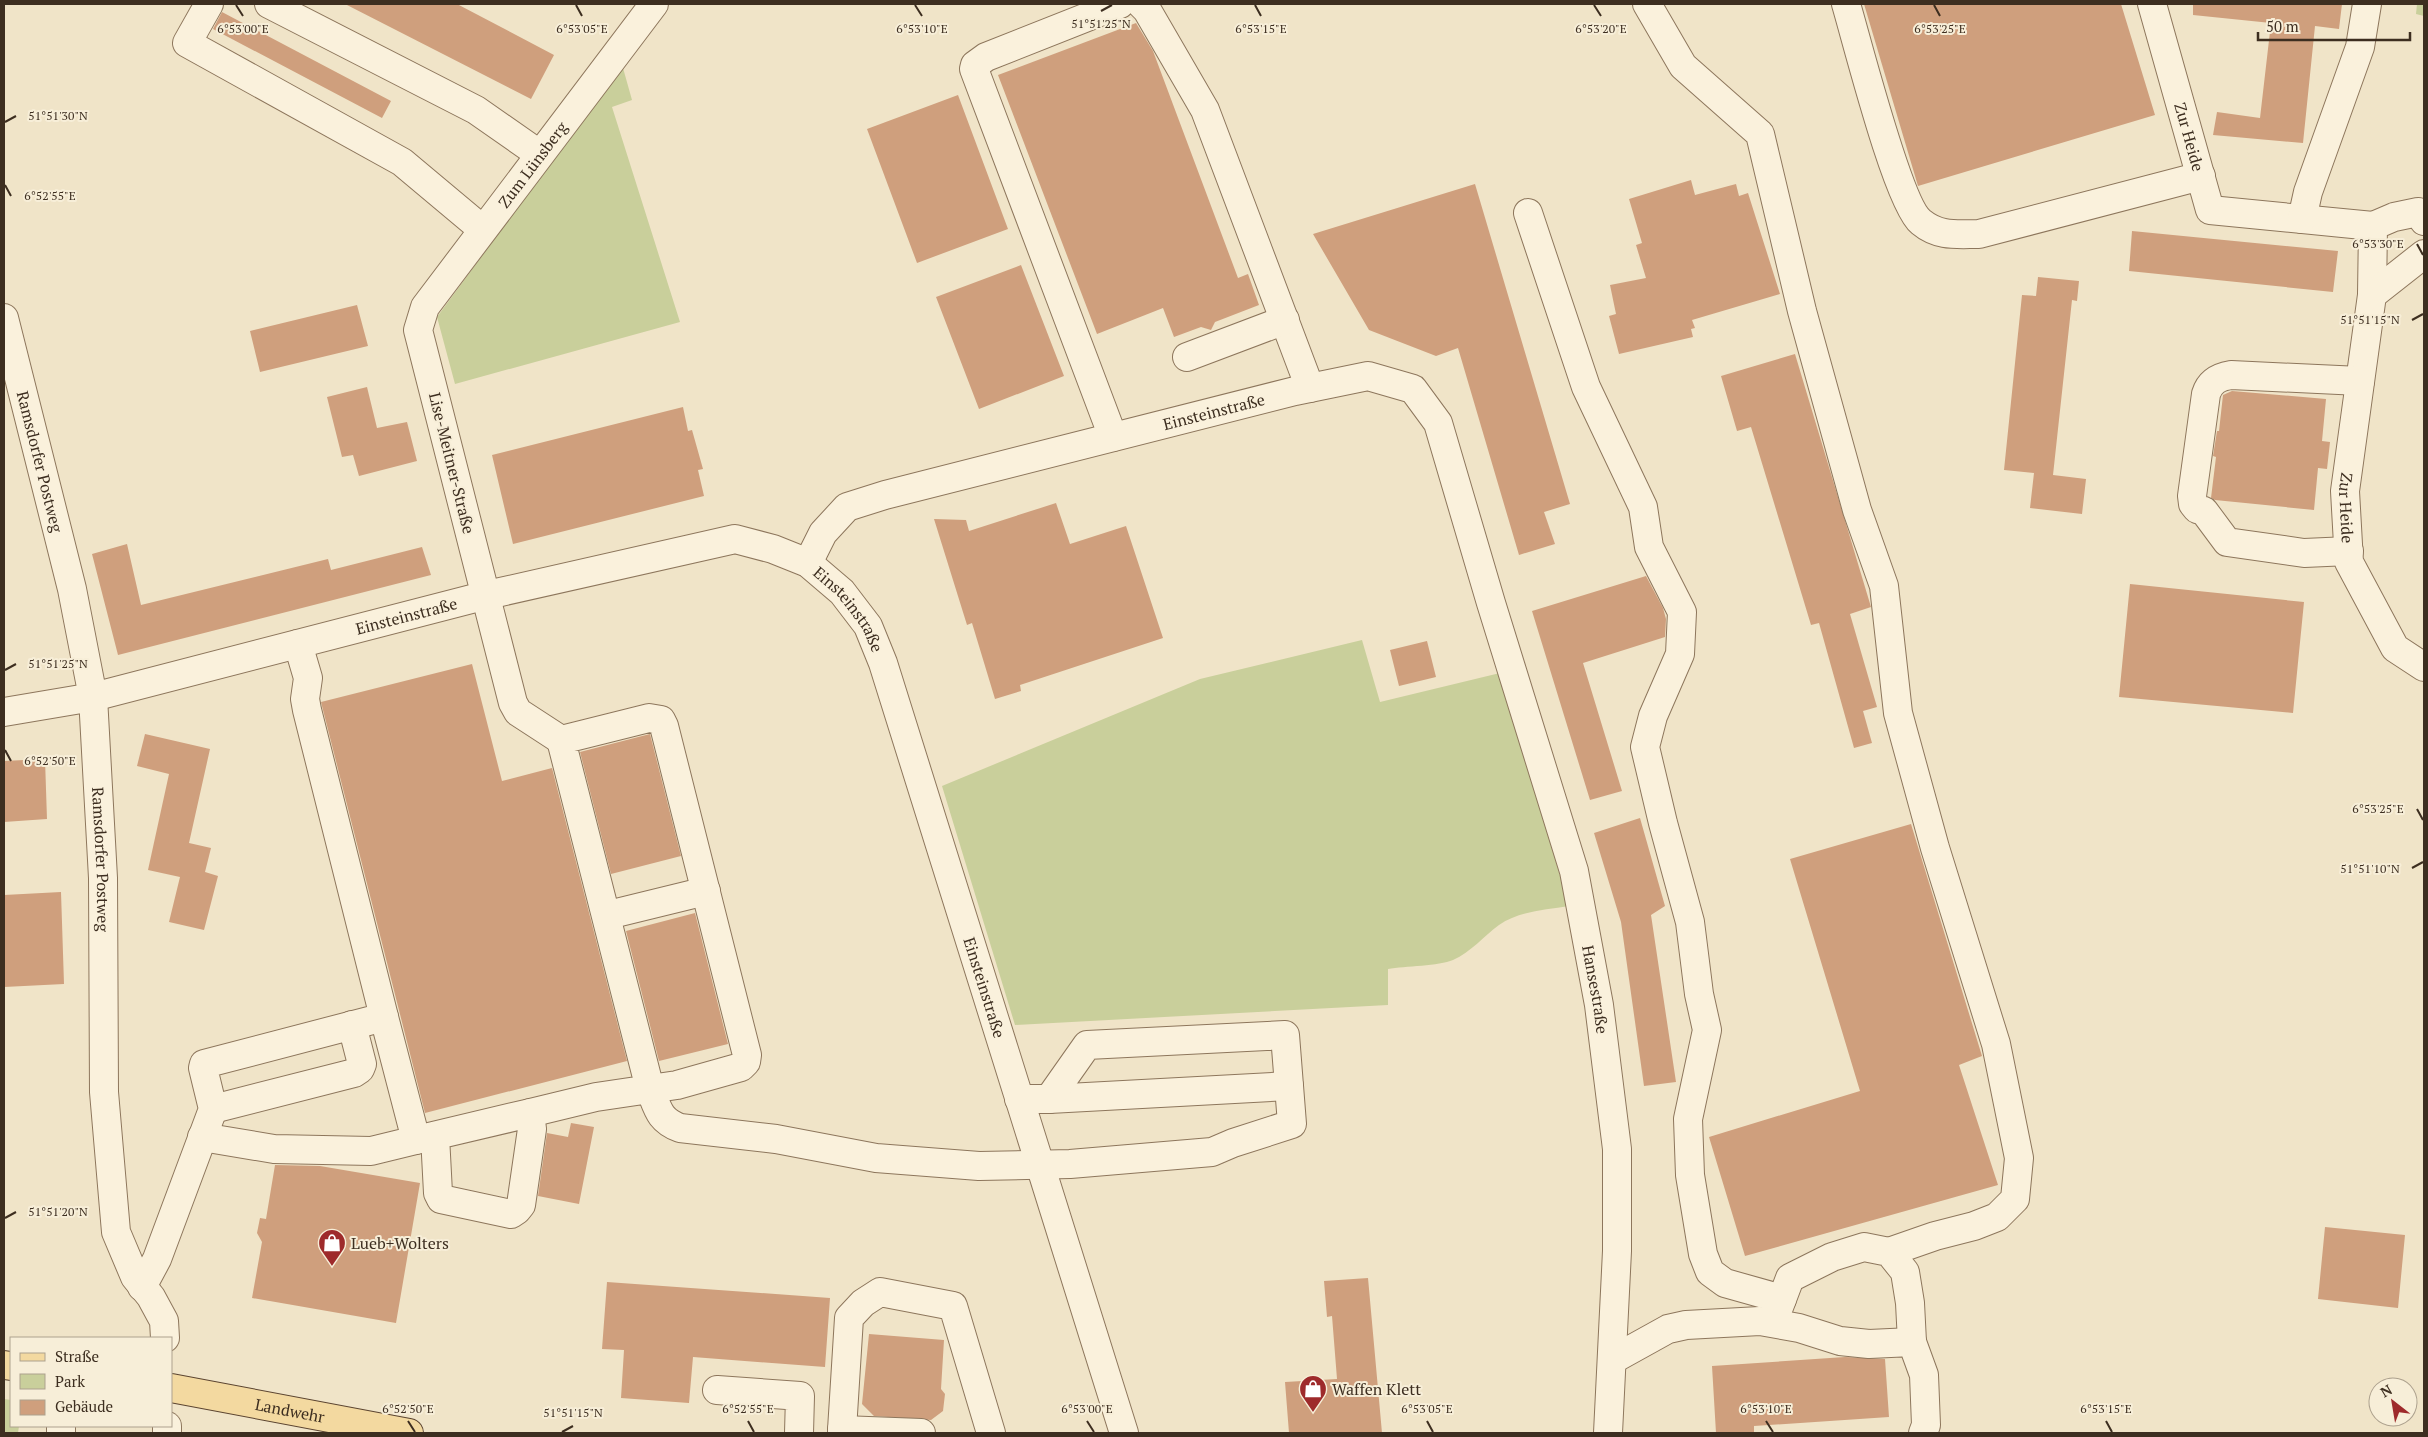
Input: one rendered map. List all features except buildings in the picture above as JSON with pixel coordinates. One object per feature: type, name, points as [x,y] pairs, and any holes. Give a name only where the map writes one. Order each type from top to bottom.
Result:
[{"type":"main road","name":"Landwehr","points":[[172,1388],[409,1433]]},
{"type":"street","points":[[209,4],[187,43],[402,162],[482,229]]},
{"type":"street","points":[[269,4],[476,110],[539,154]]},
{"type":"street","name":"Zum Lünsberg","points":[[418,330],[425,307],[482,229],[654,4]]},
{"type":"street","points":[[1113,437],[974,70],[975,64],[986,57],[1120,4]]},
{"type":"street","points":[[1141,4],[1147,10],[1205,110],[1310,388]]},
{"type":"street","points":[[1612,1360],[1668,1329],[1686,1325],[1760,1321],[1777,1311],[1790,1278],[1832,1257],[1864,1247],[1889,1252],[1934,1236],[1974,1226],[1998,1216],[2015,1199],[2019,1158],[1996,1044],[1935,848],[1898,712],[1884,586],[1857,510],[1812,349],[1760,134],[1683,66],[1647,4]]},
{"type":"street","points":[[1846,4],[1902,190],[1920,222],[1944,235],[1979,234],[2201,176]]},
{"type":"street","name":"Zur Heide","points":[[2152,4],[2210,210],[2373,226],[2394,217],[2418,212],[2424,221]]},
{"type":"street","points":[[2302,218],[2308,192],[2360,47],[2367,4]]},
{"type":"street","points":[[1528,213],[1586,387],[1643,508],[1649,547],[1682,612],[1680,654],[1654,716],[1645,747],[1662,823],[1690,922],[1699,994],[1707,1030],[1688,1119],[1690,1175],[1703,1254],[1710,1272],[1777,1311],[1799,1328],[1840,1341],[1870,1344],[1912,1342]]},
{"type":"street","name":"Zur Heide","points":[[2373,226],[2372,295],[2345,491],[2349,562],[2395,648],[2424,667]]},
{"type":"street","points":[[2372,295],[2424,254]]},
{"type":"street","name":"Ramsdorfer Postweg","points":[[4,318],[72,589],[93,697],[103,878],[105,1101],[116,1232],[135,1277],[151,1297],[164,1321],[165,1337]]},
{"type":"street","points":[[1187,357],[1285,320]]},
{"type":"street","name":"Lise-Meitner-Straße","points":[[418,330],[513,703],[518,712],[561,740]]},
{"type":"street","points":[[2349,551],[2304,553],[2227,542],[2204,511],[2197,509],[2193,504],[2192,496],[2206,394],[2208,387],[2215,380],[2232,375],[2360,381]]},
{"type":"street","name":"Einsteinstraße","points":[[808,564],[823,533],[847,507],[1113,437],[1310,388],[1368,376],[1413,389],[1438,423],[1479,559]]},
{"type":"street","name":"Einsteinstraße","points":[[4,712],[93,697],[487,595],[735,539],[773,548],[808,564],[842,592],[868,626],[877,648],[1124,1433]]},
{"type":"street","name":"Hansestraße","points":[[1479,559],[1574,871],[1599,1005],[1617,1149],[1617,1251],[1608,1433]]},
{"type":"street","points":[[298,644],[308,678],[305,699],[307,710],[384,1017],[426,1138],[441,1199],[511,1214],[517,1210],[520,1205],[532,1129],[530,1113]]},
{"type":"street","points":[[202,1137],[274,1149],[371,1151],[596,1097],[650,1089],[677,1085],[741,1067],[746,1062],[747,1055],[661,720],[649,718],[561,740],[608,915],[650,1089],[660,1114],[668,1123],[680,1128],[776,1139],[876,1158],[979,1166],[1040,1165],[1212,1152],[1233,1143],[1292,1124],[1285,1035],[1087,1045],[1049,1099]]},
{"type":"street","points":[[608,915],[706,891]]},
{"type":"street","points":[[142,1287],[157,1259],[213,1109],[203,1068],[204,1064],[384,1017]]},
{"type":"street","points":[[213,1109],[354,1073],[360,1069],[362,1064],[352,1025]]},
{"type":"street","points":[[1020,1099],[1289,1086]]},
{"type":"street","points":[[1889,1252],[1905,1272],[1910,1304],[1912,1342],[1924,1375],[1926,1425],[1923,1433]]},
{"type":"street","points":[[922,1433],[842,1432],[849,1318],[863,1303],[880,1292],[953,1306],[991,1433]]},
{"type":"street","points":[[717,1390],[800,1396],[798,1433]]},
{"type":"green space","points":[[2417,4],[2424,4],[2424,16],[2416,14]]},
{"type":"green space","points":[[623,68],[632,100],[612,107],[680,322],[455,384],[437,317],[598,98]]},
{"type":"green space","points":[[1362,640],[1380,702],[1500,673],[1569,906],[1532,912],[1507,920],[1493,929],[1466,953],[1453,960],[1439,964],[1388,969],[1388,1005],[1015,1025],[942,786],[1200,679]]},
{"type":"green space","points":[[4,1399],[10,1400],[10,1427],[19,1427],[18,1433],[4,1433]]},
{"type":"place","name":"Lueb+Wolters","points":[[332,1267]]},
{"type":"place","name":"Waffen Klett","points":[[1313,1413]]}]
